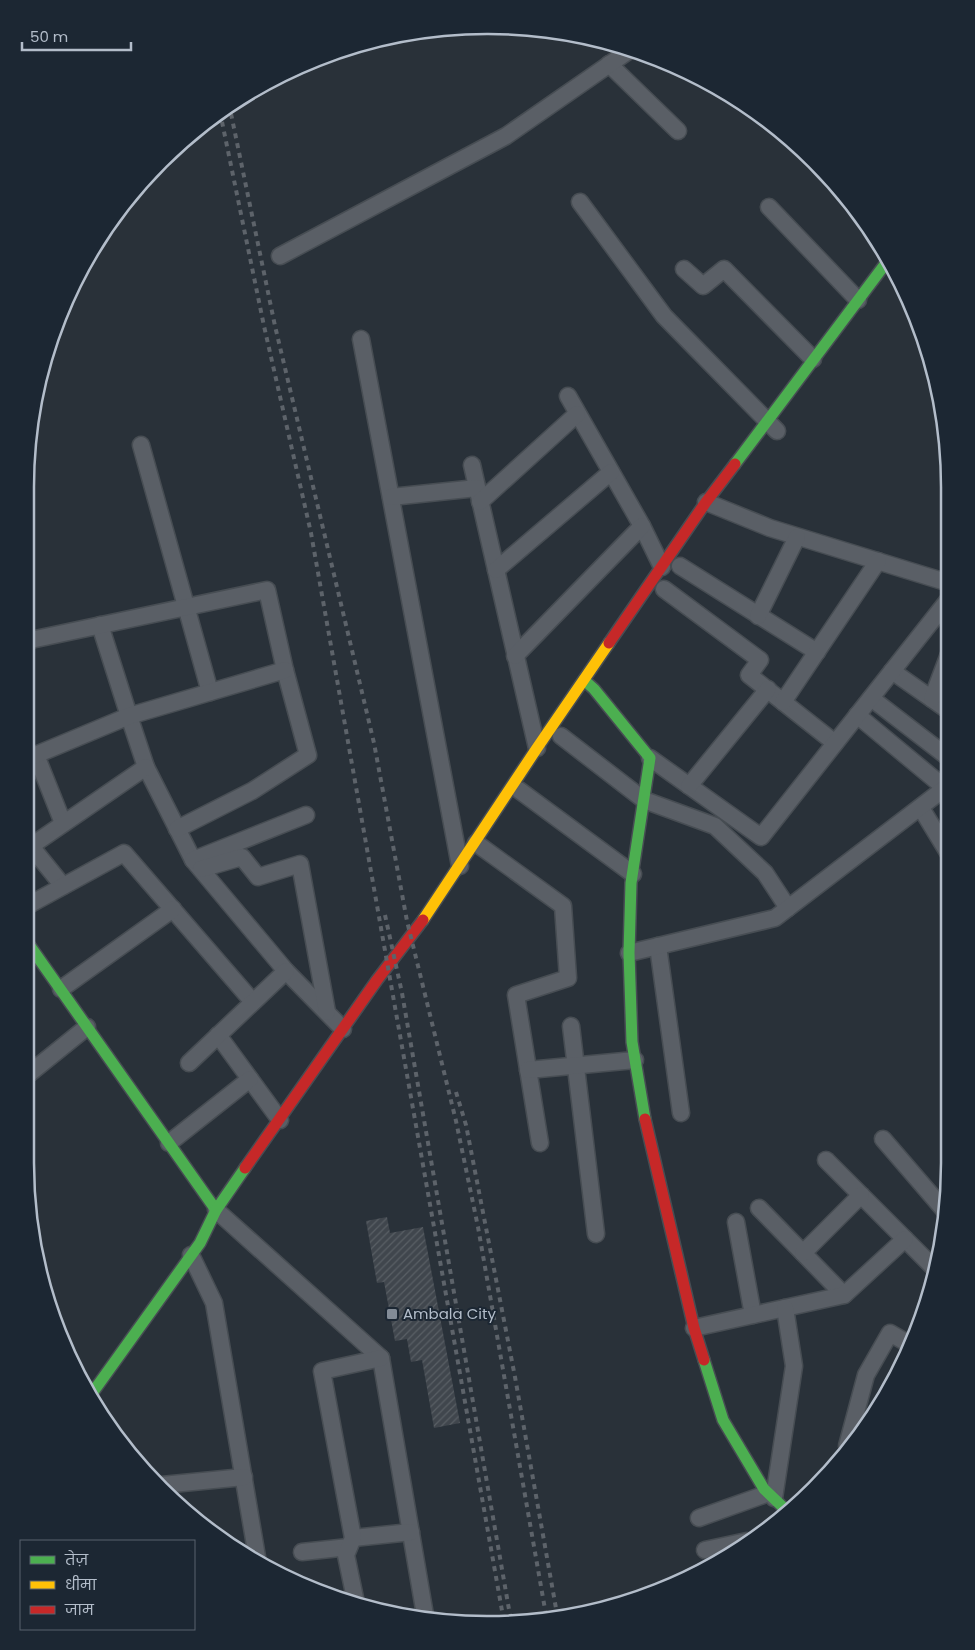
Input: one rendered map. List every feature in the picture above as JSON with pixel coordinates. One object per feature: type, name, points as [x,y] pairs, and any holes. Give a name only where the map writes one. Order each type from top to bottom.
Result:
[{"type":"main road","points":[[478,840],[519,790],[584,680],[670,576],[717,507],[775,428],[813,359],[883,267]]},
{"type":"main road","points":[[584,680],[650,758],[633,874],[629,954],[632,1042],[644,1113],[694,1328],[723,1420],[764,1489],[783,1507]]},
{"type":"main road","points":[[95,1389],[200,1243],[216,1210],[343,1028],[377,980],[433,908],[478,840],[539,756]]},
{"type":"main road","points":[[34,951],[216,1210]]},
{"type":"main road","points":[[190,1235],[216,1210]]},
{"type":"street","points":[[280,256],[506,136],[623,55]]},
{"type":"street","points":[[609,64],[678,131]]},
{"type":"street","points":[[580,202],[664,316],[775,428]]},
{"type":"street","points":[[769,207],[858,300]]},
{"type":"street","points":[[684,269],[703,286],[724,269],[813,359]]},
{"type":"street","points":[[361,339],[460,866]]},
{"type":"street","points":[[568,396],[670,576],[760,660],[749,675],[835,743]]},
{"type":"street","points":[[391,497],[479,495],[577,414]]},
{"type":"street","points":[[141,445],[210,692]]},
{"type":"street","points":[[472,465],[514,656],[539,756]]},
{"type":"street","points":[[496,570],[611,472]]},
{"type":"street","points":[[717,507],[770,528],[941,581]]},
{"type":"street","points":[[514,656],[642,526]]},
{"type":"street","points":[[758,616],[797,536]]},
{"type":"street","points":[[784,702],[878,561]]},
{"type":"street","points":[[670,576],[758,616],[817,652]]},
{"type":"street","points":[[34,639],[267,590],[285,670],[308,755],[252,791],[177,829]]},
{"type":"street","points":[[650,758],[761,837],[941,609]]},
{"type":"street","points":[[100,625],[146,767],[197,865],[286,971],[343,1028]]},
{"type":"street","points":[[34,756],[128,716],[285,670]]},
{"type":"street","points":[[892,671],[941,705]]},
{"type":"street","points":[[932,699],[941,675]]},
{"type":"street","points":[[689,786],[768,689]]},
{"type":"street","points":[[871,698],[941,752]]},
{"type":"street","points":[[857,715],[941,782]]},
{"type":"street","points":[[561,736],[644,800],[715,826],[765,873],[788,908]]},
{"type":"street","points":[[34,763],[64,824]]},
{"type":"street","points":[[34,839],[64,824],[146,767]]},
{"type":"street","points":[[519,790],[633,874]]},
{"type":"street","points":[[629,954],[775,918],[941,792]]},
{"type":"street","points":[[921,808],[941,841]]},
{"type":"street","points":[[197,865],[306,815]]},
{"type":"street","points":[[478,840],[563,906],[568,978],[516,995],[540,1143]]},
{"type":"street","points":[[34,849],[64,886]]},
{"type":"street","points":[[34,902],[124,853],[253,1002]]},
{"type":"street","points":[[197,865],[242,857],[258,877],[300,864],[327,1012]]},
{"type":"street","points":[[61,989],[173,909]]},
{"type":"street","points":[[658,946],[682,1113]]},
{"type":"street","points":[[188,1063],[286,971]]},
{"type":"street","points":[[571,1026],[596,1234]]},
{"type":"street","points":[[34,1070],[87,1027]]},
{"type":"street","points":[[218,1035],[280,1120]]},
{"type":"street","points":[[528,1070],[635,1060]]},
{"type":"street","points":[[169,1143],[250,1079]]},
{"type":"street","points":[[883,1139],[939,1204]]},
{"type":"street","points":[[826,1160],[930,1264]]},
{"type":"street","points":[[803,1253],[861,1195]]},
{"type":"street","points":[[759,1208],[844,1295]]},
{"type":"street","points":[[216,1210],[381,1358],[423,1611]]},
{"type":"street","points":[[736,1222],[753,1315]]},
{"type":"street","points":[[694,1328],[844,1295],[905,1239]]},
{"type":"street","points":[[191,1255],[214,1303],[256,1552]]},
{"type":"street","points":[[699,1518],[771,1496],[794,1366],[785,1308]]},
{"type":"street","points":[[851,1433],[866,1375],[890,1333],[905,1341]]},
{"type":"street","points":[[355,1596],[346,1555],[351,1542],[322,1371],[381,1358]]},
{"type":"street","points":[[168,1484],[244,1477]]},
{"type":"street","points":[[302,1552],[411,1532]]},
{"type":"street","points":[[705,1550],[732,1545]]},
{"type":"building","points":[[387,1217],[390,1233],[423,1227],[460,1423],[434,1428],[422,1360],[411,1362],[407,1339],[395,1341],[384,1282],[377,1283],[366,1221]]},
{"type":"railway","points":[[231,113],[275,326],[374,743],[407,921],[456,1121],[478,1227],[546,1612]]},
{"type":"railway","points":[[222,120],[264,326],[311,533],[503,1615]]},
{"type":"railway","points":[[385,915],[402,993],[510,1615]]},
{"type":"railway","points":[[456,1092],[466,1125],[515,1377],[556,1611]]},
{"type":"traffic: fast","points":[[735,464],[883,267]]},
{"type":"traffic: fast","points":[[584,680],[594,689],[650,758],[631,883],[629,953],[632,1042],[645,1119]]},
{"type":"traffic: fast","points":[[34,952],[216,1210]]},
{"type":"traffic: fast","points":[[95,1389],[200,1243],[216,1210],[245,1168]]},
{"type":"traffic: fast","points":[[704,1360],[723,1420],[764,1489],[783,1507]]},
{"type":"traffic: slow","points":[[423,920],[609,643]]},
{"type":"traffic: jam","points":[[609,643],[706,502],[735,464]]},
{"type":"traffic: jam","points":[[245,1168],[377,980],[423,920]]},
{"type":"traffic: jam","points":[[645,1119],[694,1328],[704,1360]]},
{"type":"place","name":"Ambala City","points":[[392,1314]]}]
